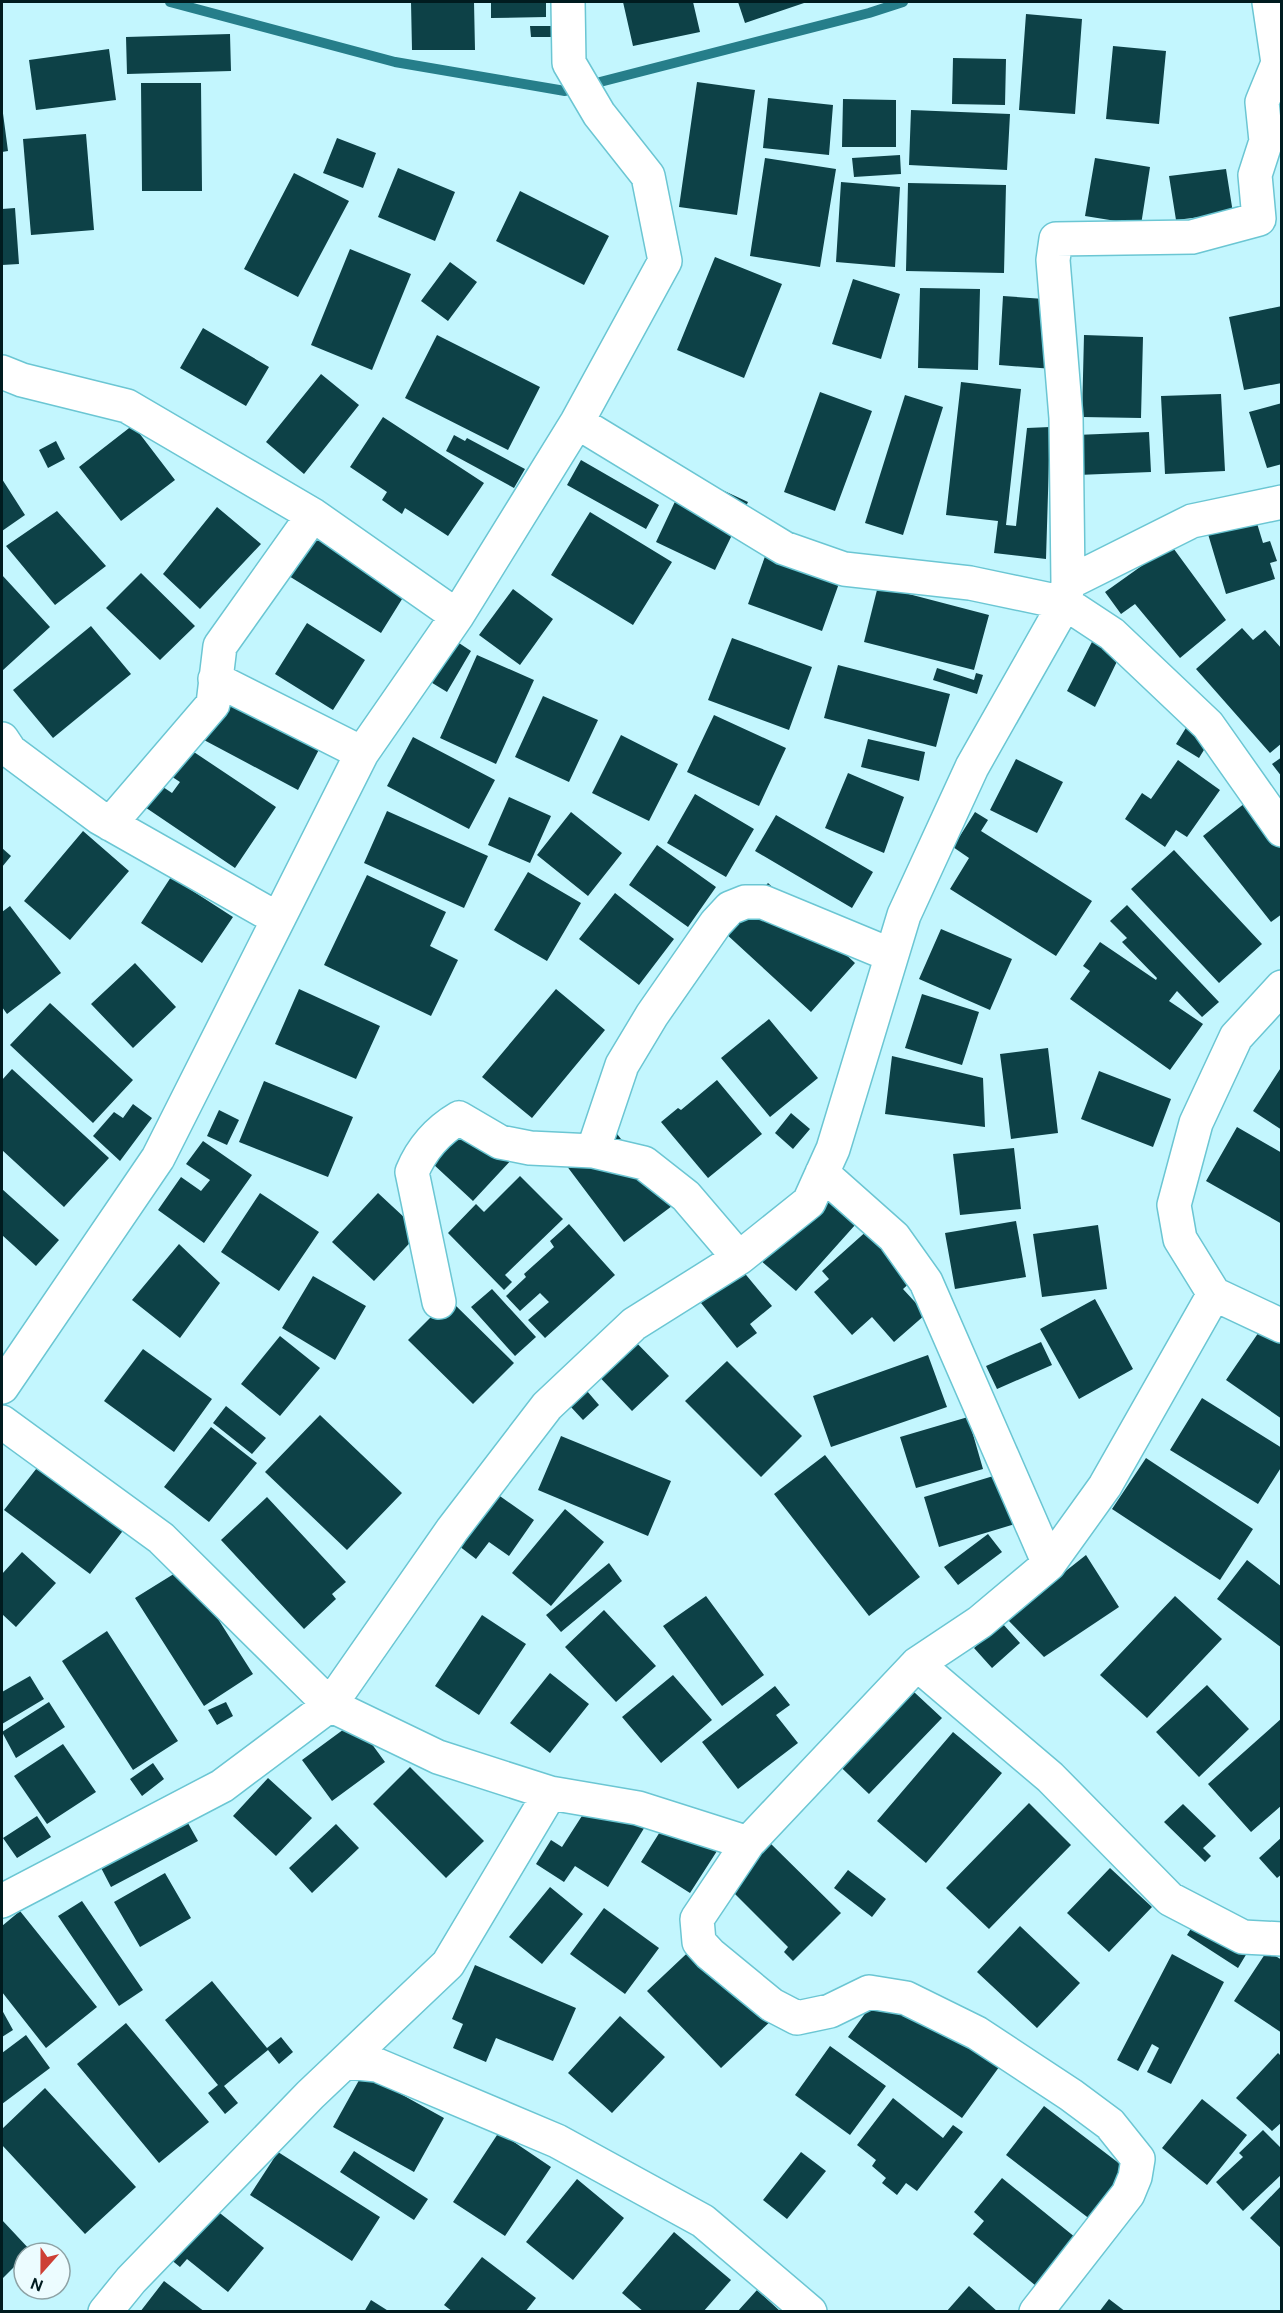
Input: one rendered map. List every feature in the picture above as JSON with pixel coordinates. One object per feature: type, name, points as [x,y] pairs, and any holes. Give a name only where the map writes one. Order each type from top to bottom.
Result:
[{"type":"street","points":[[2,1387],[158,1158],[362,753],[457,616],[577,422],[665,261],[648,176],[598,114],[569,63],[568,2]]},
{"type":"street","points":[[2,1902],[222,1786],[330,1705],[452,1530],[547,1406],[634,1324],[739,1258],[809,1202],[833,1149],[904,915],[972,767],[1067,593],[1066,418],[1053,260],[1056,239],[1192,237],[1259,219],[1255,175],[1266,141],[1262,102],[1278,63],[1269,2]]},
{"type":"street","points":[[2,372],[22,380],[127,406],[313,515],[457,616]]},
{"type":"street","points":[[577,422],[784,548],[844,568],[970,584],[1067,593],[1192,521],[1281,502]]},
{"type":"street","points":[[110,824],[213,704],[220,646],[313,515]]},
{"type":"street","points":[[1067,593],[1208,725],[1281,830]]},
{"type":"street","points":[[215,679],[362,753]]},
{"type":"street","points":[[2,739],[10,750],[110,824],[278,919]]},
{"type":"street","points":[[593,1151],[622,1065],[652,1015],[716,923],[730,908],[745,902],[763,902],[891,955]]},
{"type":"street","points":[[1281,987],[1236,1037],[1196,1124],[1174,1204],[1180,1239],[1214,1294],[1281,1326]]},
{"type":"street","points":[[439,1302],[412,1172],[419,1155],[442,1128],[459,1118],[500,1142],[530,1148],[593,1151],[644,1163],[686,1196],[739,1258]]},
{"type":"street","points":[[822,1173],[894,1238],[926,1282],[1048,1564]]},
{"type":"street","points":[[1036,2312],[1128,2194],[1135,2177],[1138,2159],[1110,2124],[1071,2095],[977,2033],[906,1998],[870,1992],[830,2011],[797,2018],[771,2005],[710,1954],[699,1942],[697,1919],[748,1843],[917,1664],[980,1622],[1048,1564],[1105,1486],[1214,1294]]},
{"type":"street","points":[[2,1422],[160,1538],[330,1705],[438,1757],[550,1793],[638,1808],[748,1843]]},
{"type":"street","points":[[917,1664],[1050,1777],[1170,1899],[1244,1937],[1281,1939]]},
{"type":"street","points":[[105,2312],[139,2271],[310,2095],[448,1964],[550,1793]]},
{"type":"street","points":[[347,2062],[378,2065],[557,2141],[703,2221],[810,2312]]},
{"type":"building","points":[[411,2],[474,2],[475,50],[412,50]]},
{"type":"building","points":[[491,2],[546,2],[546,17],[491,18]]},
{"type":"building","points":[[623,2],[693,2],[700,32],[633,46]]},
{"type":"building","points":[[738,2],[807,2],[745,23]]},
{"type":"building","points":[[1026,14],[1082,19],[1075,114],[1019,110]]},
{"type":"building","points":[[530,26],[553,26],[564,37],[531,37]]},
{"type":"building","points":[[230,34],[231,71],[127,74],[126,37]]},
{"type":"building","points":[[1113,46],[1166,51],[1159,124],[1106,119]]},
{"type":"building","points":[[109,49],[116,100],[36,110],[29,60]]},
{"type":"building","points":[[953,58],[1006,59],[1005,105],[952,104]]},
{"type":"building","points":[[697,82],[755,90],[737,215],[679,207]]},
{"type":"building","points":[[141,83],[201,83],[202,191],[142,191]]},
{"type":"building","points":[[768,98],[833,105],[829,155],[763,148]]},
{"type":"building","points":[[843,99],[896,100],[896,147],[842,147]]},
{"type":"building","points":[[2,106],[8,151],[2,152]]},
{"type":"building","points":[[911,110],[1010,114],[1007,170],[909,165]]},
{"type":"building","points":[[86,134],[94,230],[31,235],[23,139]]},
{"type":"building","points":[[337,138],[376,153],[363,188],[323,173]]},
{"type":"building","points":[[900,155],[901,174],[854,177],[852,158]]},
{"type":"building","points":[[765,158],[836,169],[820,267],[750,256]]},
{"type":"building","points":[[1095,158],[1150,167],[1141,225],[1085,216]]},
{"type":"building","points":[[398,168],[455,192],[435,241],[378,217]]},
{"type":"building","points":[[1226,169],[1233,213],[1176,220],[1169,176]]},
{"type":"building","points":[[294,173],[349,201],[298,297],[244,269]]},
{"type":"building","points":[[841,182],[900,187],[895,267],[836,262]]},
{"type":"building","points":[[908,183],[1006,185],[1004,273],[906,271]]},
{"type":"building","points":[[520,191],[609,236],[584,285],[496,241]]},
{"type":"building","points":[[15,208],[19,264],[2,265],[2,209]]},
{"type":"building","points":[[350,249],[411,274],[372,370],[311,345]]},
{"type":"building","points":[[715,257],[782,284],[744,378],[677,350]]},
{"type":"building","points":[[450,262],[477,282],[448,321],[421,301]]},
{"type":"building","points":[[853,279],[900,294],[881,359],[832,344]]},
{"type":"building","points":[[920,288],[980,289],[978,370],[918,368]]},
{"type":"building","points":[[1003,296],[1058,300],[1054,369],[999,365]]},
{"type":"building","points":[[1282,306],[1282,383],[1244,390],[1229,317]]},
{"type":"building","points":[[203,328],[269,367],[246,406],[180,368]]},
{"type":"building","points":[[437,335],[540,387],[508,450],[405,398]]},
{"type":"building","points":[[1084,335],[1143,337],[1141,418],[1082,417]]},
{"type":"building","points":[[321,374],[359,405],[304,474],[266,442]]},
{"type":"building","points":[[961,382],[1021,389],[1006,525],[1016,526],[1027,428],[1050,427],[1046,559],[994,553],[998,521],[946,515]]},
{"type":"building","points":[[820,392],[872,411],[835,511],[784,492]]},
{"type":"building","points":[[1221,394],[1225,471],[1165,474],[1161,396]]},
{"type":"building","points":[[905,395],[943,407],[903,535],[865,523]]},
{"type":"building","points":[[1282,403],[1282,464],[1267,468],[1249,412]]},
{"type":"building","points":[[383,417],[484,483],[448,536],[405,508],[402,514],[382,500],[387,492],[350,467]]},
{"type":"building","points":[[133,425],[175,480],[121,521],[79,467]]},
{"type":"building","points":[[1149,432],[1151,472],[1078,475],[1076,435]]},
{"type":"building","points":[[454,435],[465,441],[467,438],[525,469],[514,488],[446,451]]},
{"type":"building","points":[[56,441],[65,459],[48,468],[39,450]]},
{"type":"building","points":[[581,460],[659,505],[646,529],[567,485]]},
{"type":"building","points":[[688,474],[748,502],[715,570],[656,542]]},
{"type":"building","points":[[2,479],[25,515],[2,531]]},
{"type":"building","points":[[217,507],[261,544],[200,609],[163,574]]},
{"type":"building","points":[[57,511],[106,566],[55,605],[6,546]]},
{"type":"building","points":[[590,512],[672,562],[633,625],[551,575]]},
{"type":"building","points":[[1256,520],[1263,543],[1270,541],[1277,561],[1270,563],[1275,579],[1226,594],[1208,534]]},
{"type":"building","points":[[315,523],[412,583],[381,633],[284,573]]},
{"type":"building","points":[[1171,545],[1226,620],[1180,658],[1135,604],[1121,614],[1105,592]]},
{"type":"building","points":[[768,548],[842,575],[822,631],[748,604]]},
{"type":"building","points":[[141,573],[195,626],[160,660],[106,608]]},
{"type":"building","points":[[2,575],[50,627],[2,671]]},
{"type":"building","points":[[878,586],[989,615],[974,670],[864,642]]},
{"type":"building","points":[[513,589],[553,619],[520,665],[479,635]]},
{"type":"building","points":[[307,623],[365,660],[333,710],[275,674]]},
{"type":"building","points":[[91,626],[131,674],[53,738],[13,690]]},
{"type":"building","points":[[1242,628],[1253,640],[1265,630],[1282,649],[1282,743],[1270,753],[1196,669]]},
{"type":"building","points":[[1097,632],[1123,649],[1095,707],[1067,691]]},
{"type":"building","points":[[732,638],[812,667],[789,730],[708,700]]},
{"type":"building","points":[[453,639],[471,651],[447,692],[429,681]]},
{"type":"building","points":[[477,655],[534,680],[496,764],[440,738]]},
{"type":"building","points":[[838,665],[950,694],[936,747],[824,718]]},
{"type":"building","points":[[937,668],[974,680],[976,673],[983,675],[977,694],[933,680]]},
{"type":"building","points":[[232,686],[326,736],[298,790],[204,740]]},
{"type":"building","points":[[543,696],[598,720],[569,782],[515,757]]},
{"type":"building","points":[[714,715],[786,748],[759,806],[687,772]]},
{"type":"building","points":[[1192,718],[1215,732],[1199,758],[1176,744]]},
{"type":"building","points":[[621,735],[678,764],[649,821],[592,793]]},
{"type":"building","points":[[413,737],[495,780],[469,829],[387,786]]},
{"type":"building","points":[[173,738],[276,807],[235,868],[133,799],[148,777],[172,793],[180,782],[154,765]]},
{"type":"building","points":[[868,739],[925,752],[919,781],[861,767]]},
{"type":"building","points":[[1282,757],[1282,777],[1272,764]]},
{"type":"building","points":[[1016,759],[1063,782],[1037,833],[990,810]]},
{"type":"building","points":[[1178,760],[1220,790],[1187,837],[1176,830],[1165,847],[1125,819],[1142,793],[1151,799]]},
{"type":"building","points":[[848,773],[904,797],[884,853],[825,828]]},
{"type":"building","points":[[695,794],[754,829],[726,877],[667,843]]},
{"type":"building","points":[[1254,796],[1282,831],[1282,914],[1271,922],[1203,836]]},
{"type":"building","points":[[509,797],[551,816],[530,863],[488,845]]},
{"type":"building","points":[[387,811],[488,856],[464,908],[364,863]]},
{"type":"building","points":[[571,812],[622,853],[588,896],[537,855]]},
{"type":"building","points":[[975,812],[988,820],[981,831],[1092,901],[1056,956],[950,889],[969,858],[953,847]]},
{"type":"building","points":[[776,815],[873,872],[852,908],[755,851]]},
{"type":"building","points":[[83,831],[129,871],[70,940],[24,901]]},
{"type":"building","points":[[657,845],[716,887],[688,927],[629,885]]},
{"type":"building","points":[[2,848],[11,856],[2,867]]},
{"type":"building","points":[[1174,850],[1262,944],[1219,983],[1131,889]]},
{"type":"building","points":[[528,872],[581,903],[547,961],[494,930]]},
{"type":"building","points":[[367,875],[446,912],[430,946],[458,960],[431,1016],[324,965]]},
{"type":"building","points":[[171,877],[233,917],[202,963],[141,923]]},
{"type":"building","points":[[768,883],[855,963],[811,1012],[724,932]]},
{"type":"building","points":[[615,893],[674,939],[639,985],[579,939]]},
{"type":"building","points":[[1127,905],[1219,1002],[1202,1017],[1177,991],[1169,1001],[1203,1024],[1170,1070],[1070,999],[1090,971],[1083,966],[1100,942],[1156,980],[1157,978],[1122,942],[1127,938],[1110,921]]},
{"type":"building","points":[[10,906],[61,973],[7,1014],[2,1007],[2,912]]},
{"type":"building","points":[[941,929],[1012,959],[990,1010],[919,979]]},
{"type":"building","points":[[135,963],[176,1007],[133,1048],[91,1004]]},
{"type":"building","points":[[299,989],[380,1026],[356,1079],[275,1044]]},
{"type":"building","points":[[556,989],[605,1030],[532,1118],[482,1077]]},
{"type":"building","points":[[922,994],[979,1012],[962,1065],[905,1048]]},
{"type":"building","points":[[50,1003],[133,1080],[93,1123],[10,1045]]},
{"type":"building","points":[[769,1019],[818,1078],[770,1117],[721,1058]]},
{"type":"building","points":[[1048,1048],[1058,1133],[1011,1139],[1000,1054]]},
{"type":"building","points":[[892,1056],[983,1078],[985,1127],[885,1114]]},
{"type":"building","points":[[1282,1066],[1282,1130],[1253,1111]]},
{"type":"building","points":[[12,1069],[109,1158],[64,1207],[2,1150],[2,1080]]},
{"type":"building","points":[[1099,1071],[1171,1099],[1153,1147],[1081,1119]]},
{"type":"building","points":[[717,1080],[762,1134],[708,1178],[661,1122],[678,1108],[681,1110]]},
{"type":"building","points":[[264,1081],[353,1117],[328,1177],[239,1142]]},
{"type":"building","points":[[133,1104],[152,1118],[120,1161],[93,1136],[114,1112],[123,1118]]},
{"type":"building","points":[[219,1110],[239,1120],[227,1145],[207,1136]]},
{"type":"building","points":[[459,1110],[512,1159],[473,1201],[419,1151]]},
{"type":"building","points":[[791,1113],[810,1129],[793,1149],[775,1133]]},
{"type":"building","points":[[608,1122],[672,1206],[624,1242],[560,1157]]},
{"type":"building","points":[[1237,1127],[1282,1153],[1282,1224],[1206,1181]]},
{"type":"building","points":[[203,1141],[252,1175],[204,1243],[158,1210],[181,1177],[201,1191],[210,1180],[186,1164]]},
{"type":"building","points":[[1014,1148],[1021,1209],[960,1215],[953,1154]]},
{"type":"building","points":[[520,1176],[563,1219],[505,1275],[512,1282],[504,1290],[448,1233],[476,1204],[484,1212]]},
{"type":"building","points":[[820,1177],[864,1215],[796,1291],[752,1253]]},
{"type":"building","points":[[2,1189],[59,1240],[36,1266],[2,1235]]},
{"type":"building","points":[[260,1193],[319,1232],[279,1291],[221,1252]]},
{"type":"building","points":[[378,1193],[420,1232],[374,1281],[332,1242]]},
{"type":"building","points":[[879,1220],[924,1270],[903,1289],[926,1314],[894,1342],[872,1317],[852,1335],[814,1292],[829,1279],[822,1271]]},
{"type":"building","points":[[1016,1221],[1026,1277],[955,1289],[945,1233]]},
{"type":"building","points":[[569,1224],[615,1275],[545,1338],[528,1320],[549,1302],[540,1293],[520,1311],[506,1296],[526,1277],[524,1274],[554,1247],[550,1241]]},
{"type":"building","points":[[1098,1225],[1107,1289],[1042,1297],[1033,1234]]},
{"type":"building","points":[[179,1244],[220,1283],[180,1338],[132,1300]]},
{"type":"building","points":[[742,1270],[772,1306],[750,1324],[757,1333],[737,1348],[701,1303]]},
{"type":"building","points":[[313,1276],[366,1306],[335,1360],[282,1328]]},
{"type":"building","points":[[492,1289],[536,1337],[515,1356],[471,1307]]},
{"type":"building","points":[[449,1299],[514,1363],[473,1404],[408,1340]]},
{"type":"building","points":[[1095,1299],[1133,1369],[1079,1399],[1040,1329]]},
{"type":"building","points":[[1263,1326],[1282,1340],[1282,1419],[1226,1380]]},
{"type":"building","points":[[626,1332],[669,1376],[632,1411],[589,1366]]},
{"type":"building","points":[[280,1336],[320,1368],[280,1416],[241,1384]]},
{"type":"building","points":[[1041,1342],[1052,1365],[997,1389],[986,1366]]},
{"type":"building","points":[[143,1349],[212,1399],[174,1452],[104,1401]]},
{"type":"building","points":[[928,1355],[947,1407],[831,1447],[813,1396]]},
{"type":"building","points":[[727,1361],[802,1436],[761,1477],[685,1401]]},
{"type":"building","points":[[587,1391],[599,1405],[583,1420],[570,1406]]},
{"type":"building","points":[[1202,1398],[1282,1448],[1282,1466],[1258,1504],[1170,1450]]},
{"type":"building","points":[[226,1406],[266,1438],[252,1454],[213,1423]]},
{"type":"building","points":[[320,1415],[402,1493],[347,1550],[265,1472]]},
{"type":"building","points":[[968,1417],[983,1469],[916,1488],[900,1437]]},
{"type":"building","points":[[211,1427],[257,1463],[209,1522],[164,1487]]},
{"type":"building","points":[[561,1436],[671,1481],[648,1536],[538,1490]]},
{"type":"building","points":[[825,1455],[920,1577],[869,1616],[774,1494]]},
{"type":"building","points":[[1146,1458],[1253,1529],[1220,1580],[1112,1509]]},
{"type":"building","points":[[40,1464],[125,1528],[90,1574],[4,1510]]},
{"type":"building","points":[[1000,1474],[1015,1524],[939,1547],[924,1497]]},
{"type":"building","points":[[497,1494],[534,1520],[509,1556],[489,1542],[476,1559],[459,1546]]},
{"type":"building","points":[[267,1497],[346,1582],[332,1594],[336,1599],[304,1629],[221,1540]]},
{"type":"building","points":[[565,1509],[604,1542],[551,1606],[512,1573]]},
{"type":"building","points":[[988,1534],[1002,1552],[958,1585],[944,1567]]},
{"type":"building","points":[[22,1552],[56,1583],[16,1627],[2,1614],[2,1574]]},
{"type":"building","points":[[1086,1555],[1119,1607],[1044,1657],[1006,1618]]},
{"type":"building","points":[[1247,1560],[1282,1587],[1282,1648],[1217,1599]]},
{"type":"building","points":[[609,1563],[622,1581],[561,1632],[546,1615]]},
{"type":"building","points":[[185,1567],[253,1674],[204,1706],[135,1598]]},
{"type":"building","points":[[706,1596],[764,1675],[722,1706],[663,1626]]},
{"type":"building","points":[[1175,1596],[1222,1639],[1147,1718],[1100,1675]]},
{"type":"building","points":[[604,1610],[656,1666],[616,1702],[565,1647]]},
{"type":"building","points":[[482,1615],[526,1644],[479,1715],[435,1686]]},
{"type":"building","points":[[1002,1623],[1020,1643],[992,1668],[974,1648]]},
{"type":"building","points":[[107,1631],[178,1741],[133,1770],[62,1661]]},
{"type":"building","points":[[550,1673],[589,1704],[550,1753],[510,1723]]},
{"type":"building","points":[[673,1675],[712,1720],[661,1763],[622,1717]]},
{"type":"building","points":[[30,1676],[44,1699],[2,1724],[2,1692]]},
{"type":"building","points":[[900,1679],[942,1718],[869,1794],[827,1754]]},
{"type":"building","points":[[1207,1685],[1249,1729],[1199,1777],[1156,1732]]},
{"type":"building","points":[[775,1686],[790,1705],[776,1715],[798,1743],[738,1789],[702,1742]]},
{"type":"building","points":[[49,1702],[65,1727],[16,1758],[2,1732]]},
{"type":"building","points":[[226,1702],[233,1716],[217,1725],[208,1710]]},
{"type":"building","points":[[1282,1718],[1282,1805],[1251,1832],[1208,1784]]},
{"type":"building","points":[[355,1721],[385,1762],[332,1801],[302,1760]]},
{"type":"building","points":[[953,1732],[1002,1773],[926,1863],[877,1821]]},
{"type":"building","points":[[63,1744],[96,1792],[47,1824],[14,1776]]},
{"type":"building","points":[[153,1763],[164,1779],[142,1796],[130,1779]]},
{"type":"building","points":[[410,1767],[484,1841],[446,1878],[373,1804]]},
{"type":"building","points":[[268,1778],[312,1818],[276,1856],[233,1816]]},
{"type":"building","points":[[596,1794],[646,1825],[608,1887],[575,1866],[564,1882],[536,1864],[551,1840],[562,1847]]},
{"type":"building","points":[[1029,1803],[1071,1845],[989,1929],[946,1888]]},
{"type":"building","points":[[1183,1804],[1216,1836],[1203,1848],[1211,1856],[1205,1862],[1164,1822]]},
{"type":"building","points":[[37,1816],[51,1837],[17,1858],[3,1838]]},
{"type":"building","points":[[184,1816],[198,1841],[111,1887],[98,1862]]},
{"type":"building","points":[[668,1819],[717,1851],[690,1893],[641,1862]]},
{"type":"building","points":[[336,1824],[359,1848],[312,1893],[289,1868]]},
{"type":"building","points":[[1282,1837],[1282,1874],[1277,1878],[1259,1858]]},
{"type":"building","points":[[766,1839],[841,1913],[793,1961],[784,1952],[788,1947],[723,1882]]},
{"type":"building","points":[[1110,1868],[1152,1907],[1109,1952],[1067,1913]]},
{"type":"building","points":[[848,1870],[886,1899],[872,1917],[834,1888]]},
{"type":"building","points":[[165,1873],[191,1918],[140,1947],[114,1902]]},
{"type":"building","points":[[550,1887],[583,1914],[542,1964],[509,1937]]},
{"type":"building","points":[[82,1901],[143,1990],[119,2006],[58,1916]]},
{"type":"building","points":[[604,1908],[659,1948],[625,1994],[570,1954]]},
{"type":"building","points":[[20,1911],[97,2007],[46,2048],[2,1992],[2,1926]]},
{"type":"building","points":[[1199,1916],[1250,1948],[1238,1968],[1187,1935]]},
{"type":"building","points":[[1020,1926],[1080,1983],[1037,2028],[977,1972]]},
{"type":"building","points":[[699,1942],[773,2019],[721,2068],[647,1991]]},
{"type":"building","points":[[1267,1951],[1282,1960],[1282,2033],[1234,2001]]},
{"type":"building","points":[[1172,1954],[1224,1982],[1171,2084],[1147,2072],[1159,2048],[1152,2044],[1138,2071],[1117,2060]]},
{"type":"building","points":[[475,1965],[576,2008],[553,2061],[496,2038],[486,2062],[453,2048],[463,2024],[452,2019]]},
{"type":"building","points":[[212,1981],[267,2048],[281,2037],[293,2052],[279,2064],[268,2050],[224,2086],[238,2103],[225,2114],[208,2093],[218,2085],[165,2020]]},
{"type":"building","points":[[888,1982],[1002,2063],[962,2118],[848,2037]]},
{"type":"building","points":[[2,2010],[13,2030],[2,2037]]},
{"type":"building","points":[[620,2016],[665,2057],[612,2113],[568,2073]]},
{"type":"building","points":[[126,2023],[209,2122],[159,2163],[77,2064]]},
{"type":"building","points":[[26,2035],[50,2068],[2,2104],[2,2053]]},
{"type":"building","points":[[830,2046],[886,2086],[850,2135],[795,2095]]},
{"type":"building","points":[[1278,2053],[1282,2057],[1282,2122],[1272,2131],[1236,2098]]},
{"type":"building","points":[[363,2073],[444,2118],[414,2172],[333,2127]]},
{"type":"building","points":[[45,2088],[136,2187],[85,2234],[2,2145],[2,2129]]},
{"type":"building","points":[[893,2098],[943,2138],[953,2125],[963,2132],[917,2191],[906,2183],[897,2195],[882,2183],[886,2178],[872,2166],[876,2160],[857,2145]]},
{"type":"building","points":[[1202,2099],[1247,2135],[1207,2185],[1162,2148]]},
{"type":"building","points":[[1044,2106],[1137,2177],[1099,2226],[1006,2155]]},
{"type":"building","points":[[1263,2130],[1282,2149],[1282,2174],[1243,2211],[1216,2182],[1243,2157],[1239,2153]]},
{"type":"building","points":[[499,2132],[551,2167],[505,2236],[453,2202]]},
{"type":"building","points":[[354,2151],[428,2199],[414,2220],[340,2172]]},
{"type":"building","points":[[278,2152],[380,2217],[352,2261],[250,2195]]},
{"type":"building","points":[[801,2152],[826,2171],[787,2219],[763,2200]]},
{"type":"building","points":[[1002,2178],[1081,2242],[1041,2290],[973,2234],[984,2221],[974,2212]]},
{"type":"building","points":[[577,2179],[624,2218],[573,2280],[526,2242]]},
{"type":"building","points":[[1282,2185],[1282,2249],[1250,2218]]},
{"type":"building","points":[[216,2210],[264,2248],[228,2292],[187,2259],[180,2267],[159,2250]]},
{"type":"building","points":[[2,2220],[22,2241],[12,2241],[12,2269],[2,2279]]},
{"type":"building","points":[[674,2232],[731,2280],[703,2312],[644,2312],[622,2293]]},
{"type":"building","points":[[482,2257],[536,2298],[525,2312],[453,2312],[444,2305]]},
{"type":"building","points":[[164,2281],[205,2312],[140,2312]]},
{"type":"building","points":[[969,2286],[998,2312],[946,2312]]},
{"type":"building","points":[[757,2290],[781,2312],[737,2312]]},
{"type":"building","points":[[1109,2299],[1126,2312],[1099,2312]]},
{"type":"building","points":[[371,2300],[390,2312],[364,2312]]},
{"type":"waterway","points":[[170,2],[395,62],[565,91],[869,13],[903,2]]}]
